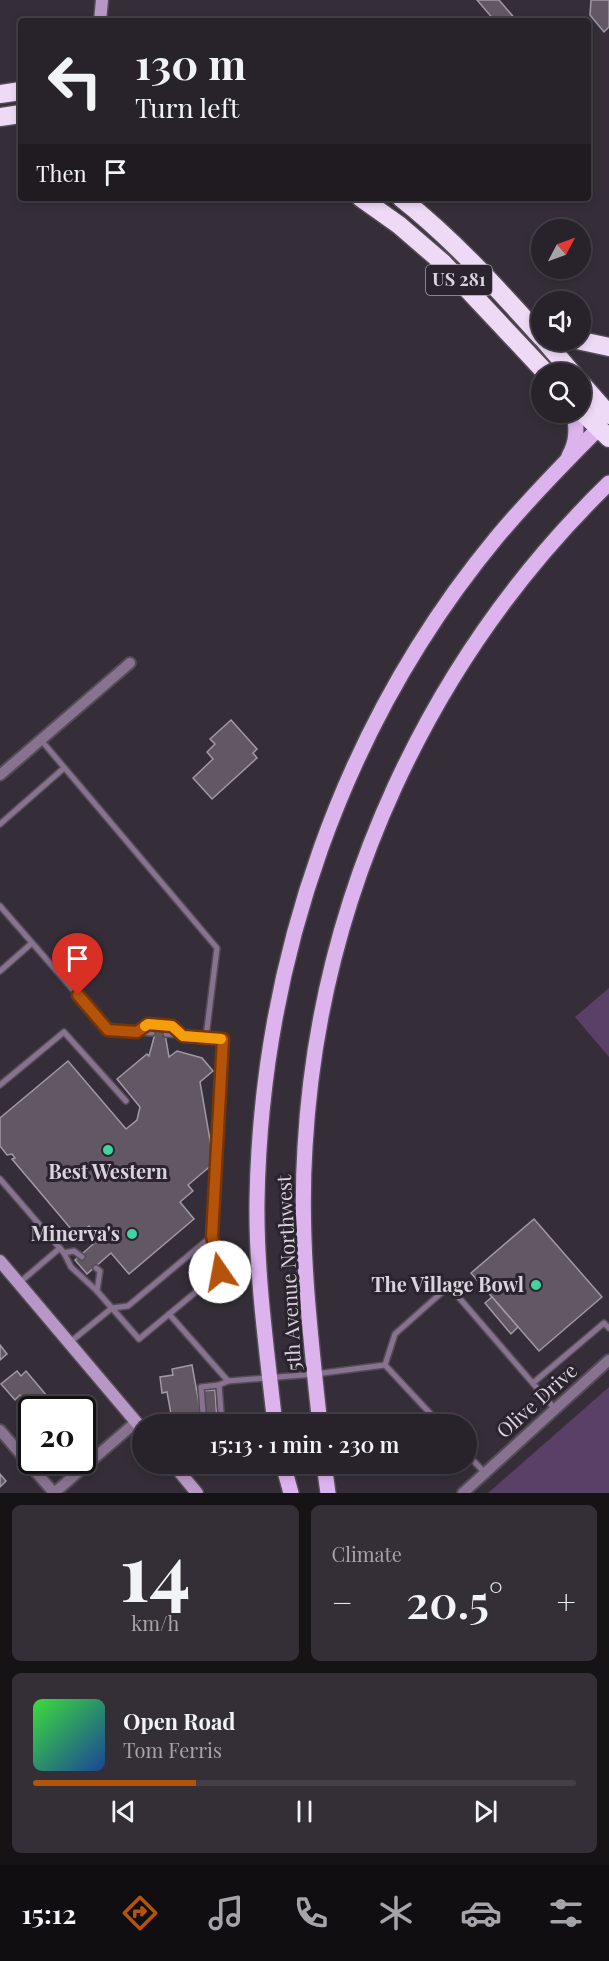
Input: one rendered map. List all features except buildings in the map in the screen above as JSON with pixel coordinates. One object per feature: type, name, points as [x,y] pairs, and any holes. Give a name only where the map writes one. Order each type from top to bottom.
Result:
[{"type":"highway","points":[[0,94],[18,91]]},
{"type":"highway","points":[[0,117],[18,114]]},
{"type":"highway","name":"US 281","points":[[365,201],[399,225],[442,262],[537,363]]},
{"type":"highway","name":"US 281","points":[[405,201],[435,225],[531,317]]},
{"type":"highway","name":"US 281","points":[[487,276],[531,326]]},
{"type":"highway","points":[[591,343],[609,347]]},
{"type":"highway","name":"US 281","points":[[553,351],[564,363]]},
{"type":"highway","points":[[591,400],[606,425]]},
{"type":"highway","points":[[591,416],[606,425]]},
{"type":"main road","points":[[99,18],[102,0]]},
{"type":"main road","points":[[561,467],[574,444],[576,423]]},
{"type":"main road","name":"5th Avenue Northwest","points":[[274,1414],[258,1256],[257,1194],[261,1114],[276,1009],[306,890],[336,807],[354,766],[389,696],[425,637],[474,567],[520,512],[561,467],[606,425]]},
{"type":"main road","name":"5th Avenue Northwest","points":[[319,1414],[304,1234],[304,1150],[319,1021],[326,985],[345,916],[372,838],[405,762],[439,700],[482,633],[526,574],[609,483]]},
{"type":"main road","points":[[0,1261],[132,1416]]},
{"type":"main road","points":[[182,1474],[198,1493]]},
{"type":"main road","points":[[283,1474],[285,1492]]},
{"type":"main road","points":[[325,1474],[328,1493]]},
{"type":"street","points":[[0,775],[130,663]]},
{"type":"street","name":"Olive Drive","points":[[463,1493],[609,1360]]},
{"type":"street","points":[[0,1430],[54,1493],[132,1431]]},
{"type":"lane","points":[[40,740],[217,948],[206,1037]]},
{"type":"lane","points":[[0,824],[64,768]]},
{"type":"lane","points":[[0,906],[108,1030],[152,1033]]},
{"type":"lane","points":[[0,971],[32,943]]},
{"type":"lane","points":[[137,1032],[148,1024],[172,1026],[183,1036]]},
{"type":"lane","points":[[0,1085],[64,1032],[126,1101]]},
{"type":"lane","points":[[0,1179],[64,1253],[70,1267],[97,1291],[139,1339],[220,1272],[212,1236],[223,1039],[166,1034]]},
{"type":"lane","points":[[69,1343],[112,1308],[128,1306],[212,1236]]},
{"type":"lane","points":[[19,1283],[60,1248]]},
{"type":"lane","points":[[64,1253],[74,1251],[82,1257]]},
{"type":"lane","points":[[96,1268],[100,1271],[97,1291]]},
{"type":"lane","points":[[385,1365],[395,1334],[448,1286],[555,1409]]},
{"type":"lane","points":[[169,1314],[228,1382]]},
{"type":"lane","points":[[533,1383],[604,1323],[609,1328]]},
{"type":"lane","points":[[203,1414],[201,1387],[385,1365]]},
{"type":"lane","points":[[385,1365],[431,1414]]},
{"type":"lane","points":[[219,1385],[221,1414]]},
{"type":"lane","points":[[477,1465],[485,1473]]},
{"type":"lane","points":[[185,1478],[188,1474]]},
{"type":"shaded area","points":[[609,988],[609,1057],[575,1017]]},
{"type":"shaded area","points":[[609,1387],[609,1493],[488,1493]]},
{"type":"slow traffic","points":[[145,1026],[148,1024],[172,1026],[183,1036],[221,1039]]},
{"type":"place","name":"Best Western","points":[[108,1150]]},
{"type":"place","name":"Minerva's","points":[[132,1234]]},
{"type":"place","name":"The Village Bowl","points":[[536,1285]]},
{"type":"route","points":[[78,995],[108,1030],[137,1032],[148,1024],[172,1026],[183,1036],[223,1039],[212,1236],[220,1272]]}]
